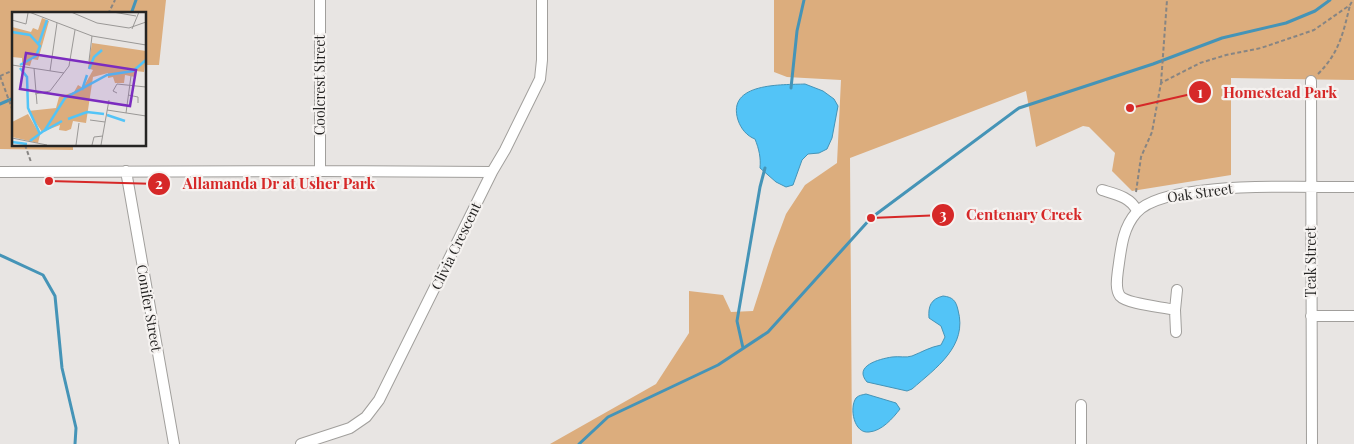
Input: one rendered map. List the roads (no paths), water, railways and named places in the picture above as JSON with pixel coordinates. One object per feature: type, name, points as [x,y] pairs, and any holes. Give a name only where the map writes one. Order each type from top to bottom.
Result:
[{"type":"street","name":"Coolcrest Street","points":[[320,0],[320,171]]},
{"type":"street","name":"Clivia Crescent","points":[[301,444],[350,428],[366,417],[379,400],[540,79],[542,60],[542,0]]},
{"type":"street","name":"Teak Street","points":[[1311,81],[1312,444]]},
{"type":"street","points":[[0,172],[492,172]]},
{"type":"street","name":"Conifer Street","points":[[126,172],[174,444]]},
{"type":"street","name":"Oak Street","points":[[1136,208],[1154,200],[1179,193],[1218,187],[1354,187]]},
{"type":"street","points":[[1102,190],[1124,197],[1136,208],[1123,240],[1117,277],[1117,289],[1121,297],[1128,301],[1175,310]]},
{"type":"street","points":[[1176,332],[1175,310],[1177,290]]},
{"type":"street","points":[[1311,316],[1354,316]]},
{"type":"street","points":[[1081,406],[1081,444]]},
{"type":"water","points":[[805,84],[823,91],[834,99],[838,106],[832,138],[827,149],[819,153],[808,154],[802,160],[793,185],[786,187],[776,182],[760,168],[758,146],[755,139],[747,134],[741,126],[738,120],[737,108],[740,98],[748,92],[759,88]]},
{"type":"water","points":[[943,296],[952,298],[955,302],[960,323],[958,335],[948,355],[931,373],[907,391],[867,382],[863,372],[869,364],[892,357],[910,357],[941,345],[945,337],[941,326],[929,318],[929,314],[933,301]]},
{"type":"water","points":[[866,394],[896,403],[900,409],[883,427],[869,432],[864,432],[856,425],[853,414],[856,398]]},
{"type":"waterway","points":[[132,12],[136,0]]},
{"type":"waterway","points":[[791,88],[797,31],[804,0]]},
{"type":"waterway","points":[[579,444],[608,417],[718,365],[768,332],[871,218],[1019,108],[1153,64],[1222,38],[1286,23],[1315,11],[1330,0]]},
{"type":"waterway","points":[[0,104],[12,99]]},
{"type":"waterway","points":[[743,348],[737,321],[765,168]]},
{"type":"waterway","points":[[0,255],[43,275],[55,296],[62,368],[76,428],[75,444]]},
{"type":"place","name":"Homestead Park","points":[[1130,108]]},
{"type":"place","name":"Allamanda Dr at Usher Park","points":[[49,181]]},
{"type":"place","name":"Centenary Creek","points":[[871,218]]}]
